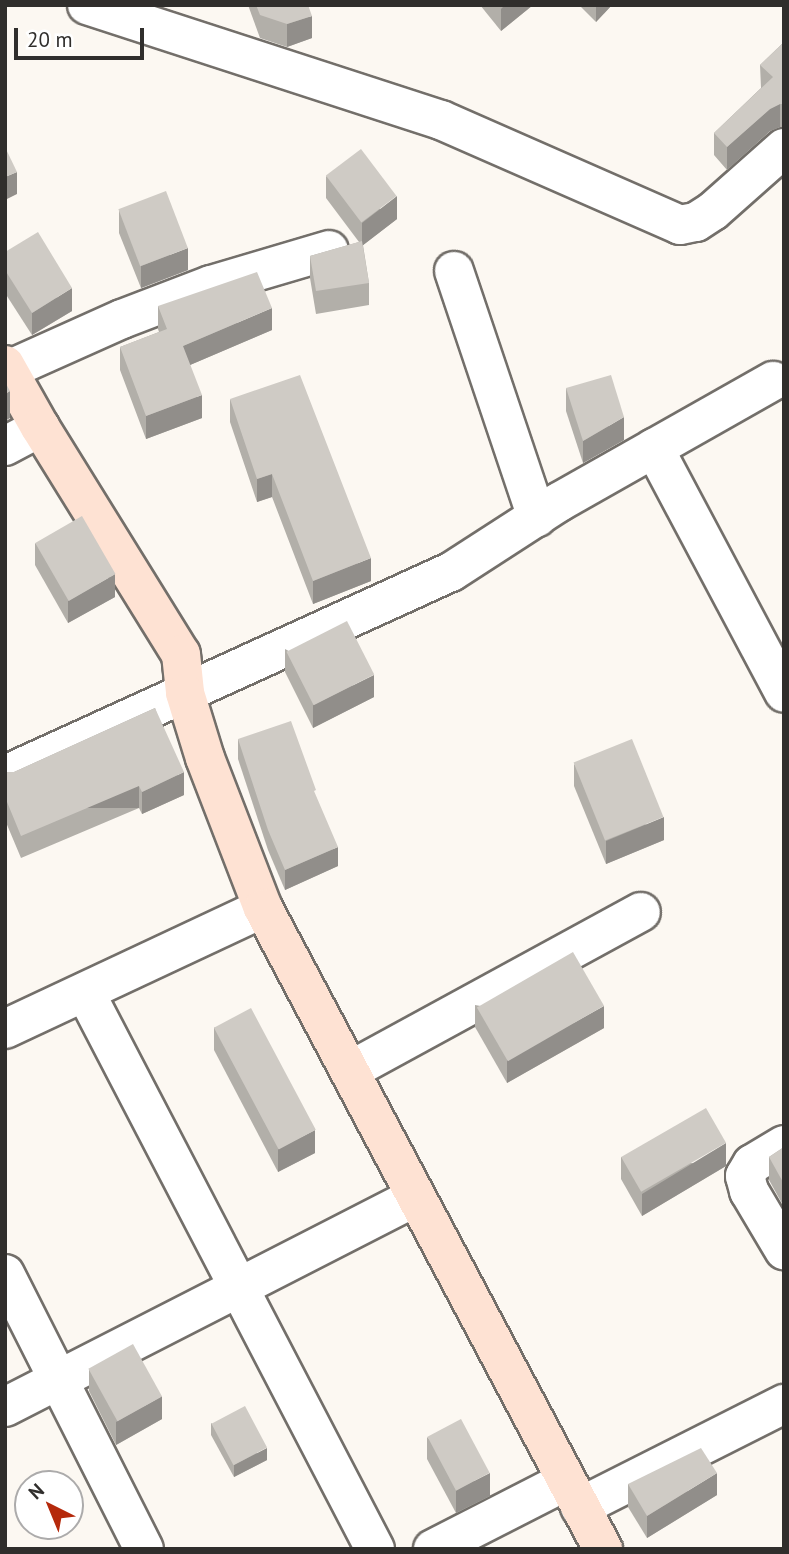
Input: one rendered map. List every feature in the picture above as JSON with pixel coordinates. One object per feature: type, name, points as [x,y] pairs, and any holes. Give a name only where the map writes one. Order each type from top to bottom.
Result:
[{"type":"street","points":[[87,5],[441,120],[680,225],[696,222],[713,211],[784,148]]},
{"type":"street","points":[[329,250],[211,285],[6,367],[40,427],[181,654],[185,693],[205,758],[263,908],[603,1549]]},
{"type":"street","points":[[454,271],[537,517]]},
{"type":"street","points":[[5,775],[451,572],[537,517],[773,381]]},
{"type":"street","points":[[5,446],[40,427]]},
{"type":"street","points":[[654,449],[770,637],[784,693]]},
{"type":"street","points":[[5,1029],[263,908]]},
{"type":"street","points":[[351,1070],[641,912]]},
{"type":"street","points":[[85,992],[375,1549]]},
{"type":"street","points":[[784,1145],[752,1164],[745,1176],[749,1191],[784,1250]]},
{"type":"street","points":[[5,1407],[239,1290],[415,1197]]},
{"type":"street","points":[[5,1274],[144,1549]]},
{"type":"street","points":[[433,1549],[573,1494],[784,1404]]},
{"type":"building","points":[[256,5],[308,5],[312,16],[287,24],[260,15]]},
{"type":"building","points":[[784,42],[784,104],[770,109],[727,147],[714,133],[773,77],[760,65]]},
{"type":"building","points":[[5,147],[17,172],[5,177]]},
{"type":"building","points":[[361,149],[397,196],[361,223],[326,175]]},
{"type":"building","points":[[166,191],[188,248],[140,266],[118,209]]},
{"type":"building","points":[[38,232],[72,288],[32,313],[5,270],[5,252]]},
{"type":"building","points":[[362,241],[369,283],[316,291],[310,256]]},
{"type":"building","points":[[257,272],[272,308],[183,346],[202,395],[146,416],[120,347],[167,329],[158,306]]},
{"type":"building","points":[[300,375],[371,558],[313,581],[272,474],[257,479],[230,399]]},
{"type":"building","points":[[611,375],[624,417],[583,441],[566,388]]},
{"type":"building","points":[[82,516],[116,574],[69,601],[35,543]]},
{"type":"building","points":[[347,621],[374,674],[314,705],[286,652]]},
{"type":"building","points":[[155,708],[184,772],[142,792],[139,786],[21,836],[5,797],[5,772],[14,772]]},
{"type":"building","points":[[291,721],[316,790],[314,791],[338,847],[285,870],[268,830],[238,739]]},
{"type":"building","points":[[632,739],[663,817],[605,840],[574,763]]},
{"type":"building","points":[[573,952],[604,1006],[508,1061],[477,1008]]},
{"type":"building","points":[[251,1008],[316,1130],[279,1150],[214,1028]]},
{"type":"building","points":[[706,1108],[726,1143],[641,1192],[621,1157]]},
{"type":"building","points":[[784,1147],[784,1184],[769,1157]]},
{"type":"building","points":[[133,1344],[162,1396],[117,1421],[88,1369]]},
{"type":"building","points":[[245,1406],[267,1447],[234,1465],[211,1424]]},
{"type":"building","points":[[461,1419],[490,1473],[456,1491],[427,1437]]},
{"type":"building","points":[[701,1448],[717,1473],[647,1516],[628,1484]]}]
